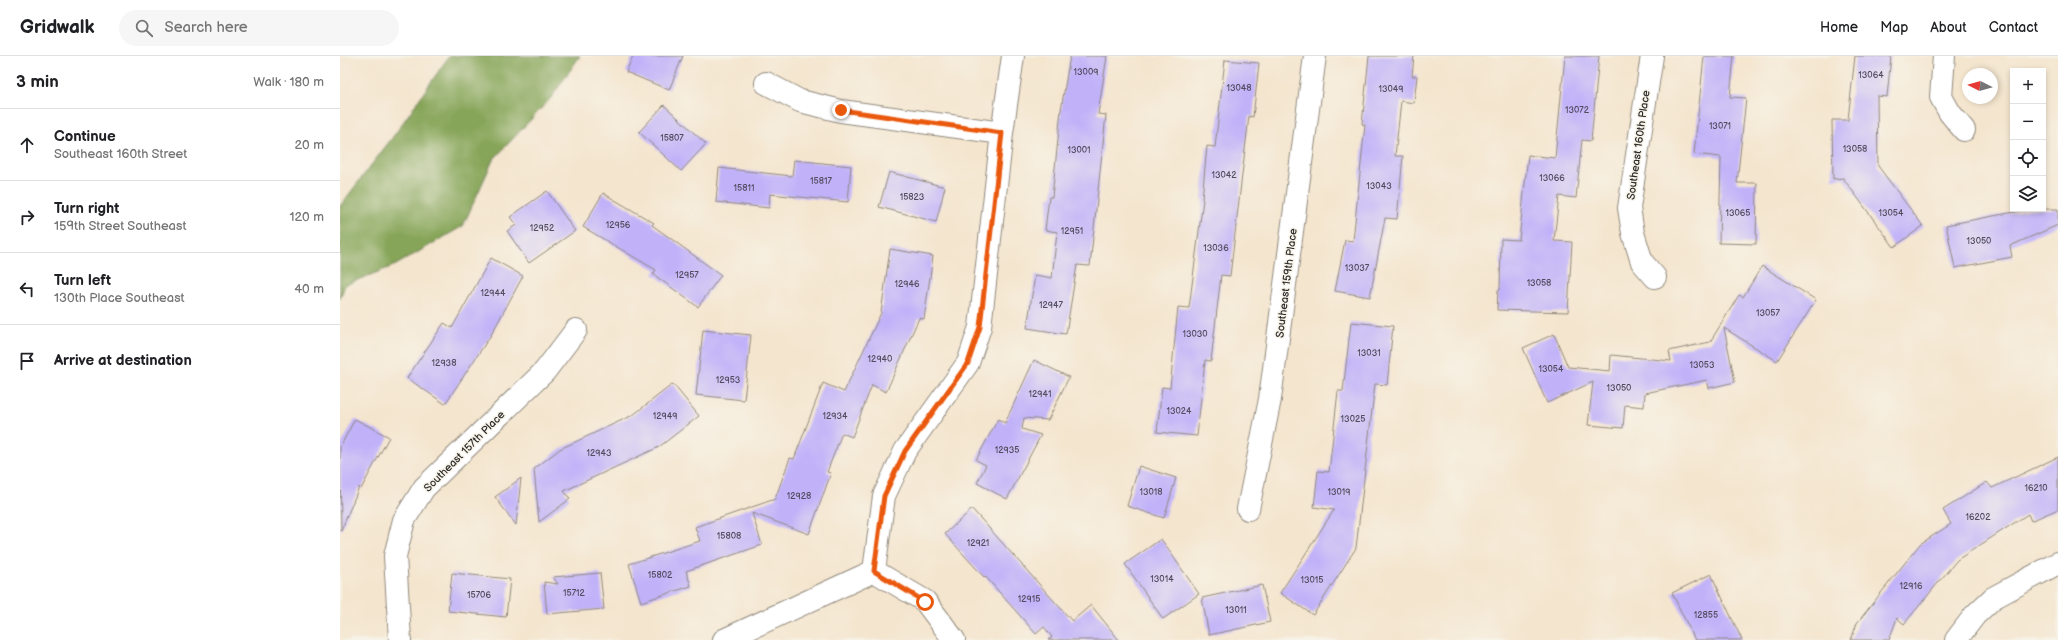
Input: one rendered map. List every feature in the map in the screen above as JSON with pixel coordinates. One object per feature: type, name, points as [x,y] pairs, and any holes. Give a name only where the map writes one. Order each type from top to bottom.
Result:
[{"type":"street","points":[[874,571],[884,496],[905,451],[968,363],[980,327],[1002,133],[1013,56]]},
{"type":"street","name":"Southeast 159th Place","points":[[1248,509],[1270,399],[1315,56]]},
{"type":"street","name":"Southeast 160th Place","points":[[1652,56],[1629,208],[1633,233],[1642,262],[1655,277]]},
{"type":"street","points":[[1944,56],[1941,97],[1950,113],[1964,130]]},
{"type":"street","points":[[766,83],[800,100],[841,110],[1002,133]]},
{"type":"street","name":"Southeast 157th Place","points":[[400,640],[395,556],[404,520],[424,488],[545,371],[576,330]]},
{"type":"street","points":[[1956,640],[1992,598],[2058,563]]},
{"type":"street","points":[[724,640],[874,571]]},
{"type":"street","points":[[874,571],[925,602],[954,640]]},
{"type":"green space","points":[[449,56],[580,56],[551,98],[493,160],[463,226],[396,265],[345,285],[340,299],[340,206],[395,134]]},
{"type":"building","points":[[633,56],[683,56],[669,90],[626,72]]},
{"type":"building","points":[[1070,56],[1107,56],[1098,114],[1106,115],[1090,266],[1077,265],[1066,334],[1027,328],[1035,275],[1052,278],[1057,232],[1045,230],[1049,197],[1052,197],[1061,110]]},
{"type":"building","points":[[1369,56],[1414,56],[1412,76],[1417,76],[1414,103],[1401,101],[1395,156],[1403,156],[1397,219],[1385,218],[1370,297],[1335,291],[1345,240],[1353,241],[1365,125],[1362,124]]},
{"type":"building","points":[[1565,56],[1599,56],[1591,141],[1582,140],[1576,198],[1559,196],[1554,241],[1572,242],[1568,312],[1497,310],[1498,290],[1500,290],[1501,239],[1519,240],[1528,155],[1555,158]]},
{"type":"building","points":[[1704,56],[1734,56],[1730,97],[1746,98],[1737,183],[1757,183],[1756,244],[1719,243],[1721,157],[1694,154]]},
{"type":"building","points":[[1855,56],[1891,56],[1887,97],[1877,96],[1878,166],[1923,226],[1894,247],[1843,178],[1833,179],[1832,120],[1848,120]]},
{"type":"building","points":[[1225,60],[1259,63],[1253,117],[1249,116],[1230,276],[1221,275],[1211,361],[1205,360],[1197,436],[1157,432],[1162,387],[1170,388],[1178,307],[1189,308],[1203,200],[1207,146],[1215,147]]},
{"type":"building","points":[[664,105],[706,144],[681,171],[639,132]]},
{"type":"building","points":[[794,160],[851,166],[848,202],[770,194],[769,208],[716,202],[719,168],[792,176]]},
{"type":"building","points":[[889,172],[945,187],[936,222],[879,207]]},
{"type":"building","points":[[547,191],[575,231],[529,263],[507,231],[516,225],[510,217]]},
{"type":"building","points":[[603,193],[654,223],[652,225],[721,275],[698,307],[653,274],[656,270],[583,227]]},
{"type":"building","points":[[2046,209],[2058,209],[2058,225],[2010,246],[2012,257],[1955,268],[1946,225],[2014,212],[2046,212]]},
{"type":"building","points":[[890,249],[933,256],[924,319],[919,318],[886,392],[872,385],[852,437],[842,433],[827,472],[831,473],[809,534],[752,513],[762,545],[686,571],[691,586],[641,602],[629,564],[700,541],[695,527],[775,499],[790,458],[794,459],[823,383],[844,392],[881,313]]},
{"type":"building","points":[[491,258],[523,276],[491,335],[445,404],[407,378],[444,323],[452,328]]},
{"type":"building","points":[[1762,266],[1816,300],[1777,361],[1724,328],[1735,382],[1709,388],[1707,380],[1645,393],[1644,407],[1625,405],[1623,428],[1588,425],[1593,382],[1547,403],[1523,348],[1554,334],[1568,367],[1610,371],[1611,355],[1671,361],[1669,351],[1710,342],[1739,295],[1743,297]]},
{"type":"building","points":[[1351,322],[1393,326],[1387,385],[1375,384],[1356,548],[1313,615],[1280,593],[1334,510],[1314,507],[1318,471],[1329,472],[1338,391],[1343,391]]},
{"type":"building","points":[[703,330],[751,335],[744,400],[696,395]]},
{"type":"building","points":[[1034,360],[1069,377],[1048,420],[1024,418],[1022,429],[1041,435],[1007,499],[977,483],[986,465],[976,460],[998,419],[1005,423]]},
{"type":"building","points":[[673,384],[699,416],[659,447],[564,491],[570,499],[539,522],[534,469],[560,449],[633,415]]},
{"type":"building","points":[[355,419],[389,437],[361,489],[359,487],[341,531],[340,447]]},
{"type":"building","points":[[2058,457],[2058,509],[2031,521],[2028,514],[1957,560],[1904,624],[1897,618],[1889,640],[1851,640],[1857,623],[1920,544],[1951,524],[1943,510],[1987,482],[1992,488]]},
{"type":"building","points":[[1139,466],[1176,478],[1164,518],[1127,506]]},
{"type":"building","points":[[521,478],[516,525],[495,497]]},
{"type":"building","points":[[972,509],[1072,621],[1091,605],[1119,640],[1048,640],[1052,637],[1044,627],[1036,634],[985,576],[984,577],[945,534]]},
{"type":"building","points":[[1161,539],[1199,594],[1163,619],[1125,564]]},
{"type":"building","points":[[452,573],[510,579],[506,617],[448,611]]},
{"type":"building","points":[[600,573],[604,609],[547,614],[544,582],[558,584],[553,577]]},
{"type":"building","points":[[1711,574],[1742,640],[1695,640],[1672,593]]},
{"type":"building","points":[[1262,585],[1270,622],[1209,635],[1202,598]]},
{"type":"route","points":[[841,110],[1002,133],[980,327],[968,363],[905,451],[884,496],[878,532],[874,571],[925,602]]}]
